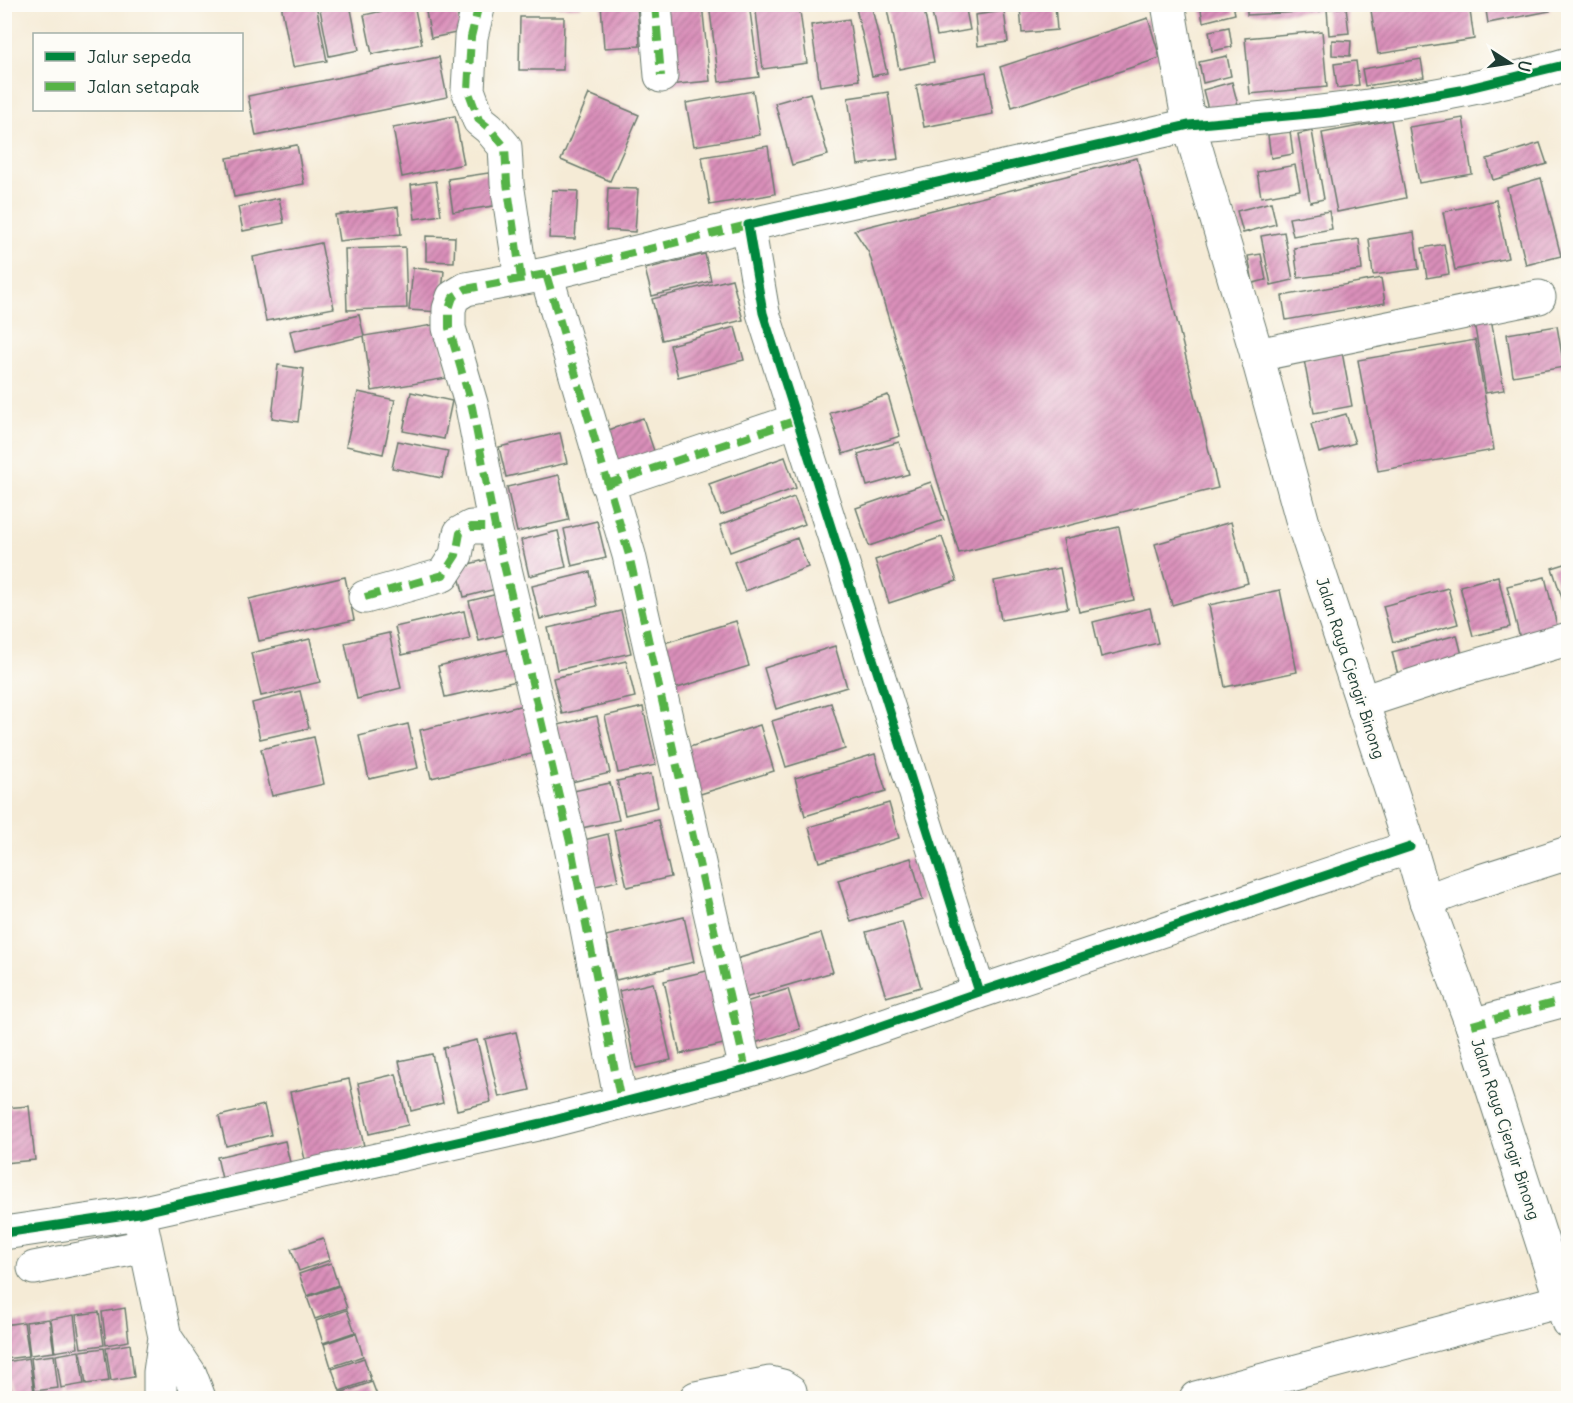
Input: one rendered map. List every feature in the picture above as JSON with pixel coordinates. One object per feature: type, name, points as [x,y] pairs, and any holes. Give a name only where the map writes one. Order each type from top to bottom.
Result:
[{"type":"street","points":[[479,4],[471,37],[468,90],[479,120],[505,147],[507,183],[534,276],[607,484],[629,555],[746,1070]]},
{"type":"street","points":[[655,4],[661,76]]},
{"type":"street","name":"Jalan Raya Cjengir Binong","points":[[1168,4],[1189,125],[1257,356],[1303,524],[1426,901],[1560,1266],[1565,1312]]},
{"type":"street","points":[[621,1102],[570,842],[495,527],[472,407],[449,328],[449,309],[453,297],[466,289],[534,276],[1189,125],[1320,113],[1388,103],[1461,90],[1569,64]]},
{"type":"street","points":[[748,225],[763,313],[979,992]]},
{"type":"street","points":[[1257,356],[1539,297]]},
{"type":"street","points":[[607,484],[797,420]]},
{"type":"street","points":[[365,597],[443,575],[456,555],[460,533],[471,527],[495,527]]},
{"type":"street","points":[[1362,702],[1456,671],[1569,639]]},
{"type":"street","points":[[4,1233],[139,1214],[542,1123],[746,1070],[801,1054],[1410,847]]},
{"type":"street","points":[[1426,901],[1468,885],[1569,853]]},
{"type":"street","points":[[1472,1025],[1569,999]]},
{"type":"street","points":[[139,1214],[165,1337],[160,1372],[160,1398]]},
{"type":"street","points":[[34,1268],[146,1246]]},
{"type":"street","points":[[1196,1398],[1565,1312]]},
{"type":"street","points":[[165,1337],[190,1374],[200,1398]]},
{"type":"street","points":[[696,1398],[770,1383],[790,1391],[791,1398]]},
{"type":"building","points":[[281,4],[316,4],[327,61],[293,67]]},
{"type":"building","points":[[319,4],[350,4],[359,50],[329,56]]},
{"type":"building","points":[[414,4],[422,44],[372,54],[364,15]]},
{"type":"building","points":[[520,4],[581,4],[581,7],[520,7]]},
{"type":"building","points":[[601,4],[637,4],[640,46],[604,48]]},
{"type":"building","points":[[660,4],[702,4],[710,81],[668,85]]},
{"type":"building","points":[[709,4],[749,4],[759,77],[719,82]]},
{"type":"building","points":[[755,4],[799,4],[807,63],[763,69]]},
{"type":"building","points":[[855,4],[871,4],[887,73],[872,76]]},
{"type":"building","points":[[886,4],[923,4],[934,62],[899,69]]},
{"type":"building","points":[[930,4],[965,4],[970,30],[937,36]]},
{"type":"building","points":[[1200,4],[1233,4],[1235,14],[1203,22]]},
{"type":"building","points":[[1247,4],[1320,4],[1320,11],[1247,15]]},
{"type":"building","points":[[1370,4],[1469,4],[1474,39],[1378,54]]},
{"type":"building","points":[[1485,4],[1549,4],[1550,11],[1488,23]]},
{"type":"building","points":[[1055,5],[1057,30],[1022,33],[1020,6]]},
{"type":"building","points":[[456,6],[461,32],[431,38],[426,12]]},
{"type":"building","points":[[1346,7],[1349,33],[1329,35],[1327,9]]},
{"type":"building","points":[[1004,11],[1008,42],[978,46],[975,15]]},
{"type":"building","points":[[520,17],[564,17],[563,70],[519,70]]},
{"type":"building","points":[[1148,18],[1160,58],[1012,107],[1000,67]]},
{"type":"building","points":[[849,19],[859,80],[820,86],[811,25]]},
{"type":"building","points":[[1229,27],[1232,47],[1212,51],[1209,31]]},
{"type":"building","points":[[1322,31],[1327,87],[1250,94],[1245,38]]},
{"type":"building","points":[[1332,40],[1351,41],[1350,56],[1332,55]]},
{"type":"building","points":[[1227,56],[1231,76],[1203,83],[1199,62]]},
{"type":"building","points":[[439,57],[447,97],[256,136],[248,96]]},
{"type":"building","points":[[1421,59],[1424,77],[1365,86],[1362,69]]},
{"type":"building","points":[[1356,61],[1359,85],[1337,88],[1334,64]]},
{"type":"building","points":[[986,72],[993,114],[924,127],[916,85]]},
{"type":"building","points":[[1232,82],[1238,105],[1209,113],[1203,90]]},
{"type":"building","points":[[753,91],[760,135],[694,146],[686,103]]},
{"type":"building","points":[[888,92],[898,159],[858,165],[848,98]]},
{"type":"building","points":[[810,93],[828,155],[792,165],[775,103]]},
{"type":"building","points":[[589,94],[639,115],[610,181],[561,160]]},
{"type":"building","points":[[455,116],[464,164],[402,177],[393,128]]},
{"type":"building","points":[[1463,118],[1472,174],[1419,183],[1409,127]]},
{"type":"building","points":[[1391,120],[1406,198],[1337,212],[1322,133]]},
{"type":"building","points":[[1290,131],[1293,154],[1271,158],[1268,135]]},
{"type":"building","points":[[1312,131],[1324,199],[1310,202],[1298,134]]},
{"type":"building","points":[[1540,143],[1547,164],[1493,180],[1487,159]]},
{"type":"building","points":[[297,145],[304,184],[234,197],[227,158]]},
{"type":"building","points":[[768,146],[775,194],[710,205],[702,157]]},
{"type":"building","points":[[1137,158],[1218,488],[959,553],[869,253],[854,230]]},
{"type":"building","points":[[1295,165],[1300,190],[1261,197],[1257,172]]},
{"type":"building","points":[[495,172],[500,205],[453,212],[448,179]]},
{"type":"building","points":[[1541,178],[1561,256],[1526,265],[1507,188]]},
{"type":"building","points":[[436,181],[441,215],[415,219],[411,185]]},
{"type":"building","points":[[608,188],[638,189],[635,232],[606,230]]},
{"type":"building","points":[[552,190],[578,191],[575,239],[549,238]]},
{"type":"building","points":[[279,198],[284,223],[243,231],[238,207]]},
{"type":"building","points":[[1496,200],[1508,258],[1455,270],[1443,212]]},
{"type":"building","points":[[1271,202],[1276,224],[1243,233],[1237,211]]},
{"type":"building","points":[[398,207],[401,234],[339,241],[335,215]]},
{"type":"building","points":[[1329,211],[1332,229],[1293,236],[1289,218]]},
{"type":"building","points":[[1284,232],[1293,280],[1271,285],[1261,236]]},
{"type":"building","points":[[1414,232],[1419,269],[1373,275],[1369,239]]},
{"type":"building","points":[[426,236],[455,237],[454,262],[426,261]]},
{"type":"building","points":[[1359,239],[1362,270],[1298,278],[1294,248]]},
{"type":"building","points":[[321,243],[334,308],[266,321],[253,257]]},
{"type":"building","points":[[1444,244],[1449,274],[1427,278],[1422,248]]},
{"type":"building","points":[[405,247],[407,308],[347,310],[345,249]]},
{"type":"building","points":[[705,254],[711,281],[652,296],[645,269]]},
{"type":"building","points":[[1261,254],[1266,280],[1253,283],[1248,256]]},
{"type":"building","points":[[413,268],[444,271],[440,312],[409,310]]},
{"type":"building","points":[[1381,278],[1385,303],[1286,320],[1282,296]]},
{"type":"building","points":[[732,279],[743,320],[662,340],[652,299]]},
{"type":"building","points":[[1490,314],[1504,390],[1486,393],[1473,316]]},
{"type":"building","points":[[359,315],[364,336],[295,352],[290,331]]},
{"type":"building","points":[[439,324],[447,378],[372,391],[364,336]]},
{"type":"building","points":[[1557,326],[1564,367],[1513,376],[1507,334]]},
{"type":"building","points":[[735,327],[744,360],[678,377],[670,345]]},
{"type":"building","points":[[1475,340],[1494,450],[1378,471],[1358,360]]},
{"type":"building","points":[[1342,352],[1352,406],[1314,413],[1304,360]]},
{"type":"building","points":[[278,365],[304,369],[298,422],[272,418]]},
{"type":"building","points":[[358,392],[395,400],[383,454],[346,446]]},
{"type":"building","points":[[411,392],[452,401],[444,439],[403,431]]},
{"type":"building","points":[[888,395],[900,436],[843,454],[830,413]]},
{"type":"building","points":[[1346,414],[1355,443],[1319,453],[1311,424]]},
{"type":"building","points":[[643,418],[656,457],[613,471],[600,433]]},
{"type":"building","points":[[560,433],[567,463],[506,477],[499,447]]},
{"type":"building","points":[[398,441],[448,451],[442,478],[392,468]]},
{"type":"building","points":[[899,442],[909,474],[867,486],[858,454]]},
{"type":"building","points":[[785,457],[796,488],[721,515],[709,484]]},
{"type":"building","points":[[559,475],[569,520],[517,532],[507,487]]},
{"type":"building","points":[[931,482],[944,520],[869,546],[856,508]]},
{"type":"building","points":[[794,497],[805,524],[730,552],[720,525]]},
{"type":"building","points":[[597,521],[606,558],[572,566],[564,529]]},
{"type":"building","points":[[1231,522],[1248,583],[1172,605],[1155,544]]},
{"type":"building","points":[[1119,527],[1134,600],[1079,612],[1063,539]]},
{"type":"building","points":[[558,531],[566,567],[529,576],[521,540]]},
{"type":"building","points":[[942,537],[957,581],[889,603],[875,560]]},
{"type":"building","points":[[797,538],[808,567],[745,591],[734,562]]},
{"type":"building","points":[[493,558],[499,588],[464,597],[457,567]]},
{"type":"building","points":[[1568,563],[1568,616],[1552,568]]},
{"type":"building","points":[[1060,568],[1068,608],[1001,620],[994,581]]},
{"type":"building","points":[[590,572],[597,606],[540,619],[532,586]]},
{"type":"building","points":[[1498,576],[1510,627],[1473,636],[1460,586]]},
{"type":"building","points":[[345,577],[354,620],[259,641],[249,599]]},
{"type":"building","points":[[1545,577],[1560,638],[1522,647],[1507,586]]},
{"type":"building","points":[[1448,588],[1458,624],[1393,642],[1383,606]]},
{"type":"building","points":[[1280,590],[1297,672],[1225,687],[1209,605]]},
{"type":"building","points":[[506,592],[515,632],[479,641],[469,601]]},
{"type":"building","points":[[1150,608],[1158,643],[1101,657],[1093,622]]},
{"type":"building","points":[[464,611],[470,639],[402,655],[395,627]]},
{"type":"building","points":[[621,611],[631,653],[557,670],[548,628]]},
{"type":"building","points":[[736,621],[749,666],[674,689],[661,644]]},
{"type":"building","points":[[389,633],[401,688],[357,699],[345,643]]},
{"type":"building","points":[[1457,635],[1463,659],[1398,675],[1392,652]]},
{"type":"building","points":[[310,639],[320,682],[261,696],[251,653]]},
{"type":"building","points":[[835,646],[847,687],[776,709],[764,668]]},
{"type":"building","points":[[510,649],[517,681],[445,697],[438,666]]},
{"type":"building","points":[[626,661],[635,697],[562,714],[553,678]]},
{"type":"building","points":[[300,691],[309,728],[260,739],[252,703]]},
{"type":"building","points":[[831,703],[845,749],[786,767],[772,721]]},
{"type":"building","points":[[524,705],[535,753],[431,778],[420,730]]},
{"type":"building","points":[[643,707],[656,765],[618,773],[605,716]]},
{"type":"building","points":[[597,716],[610,773],[567,783],[554,726]]},
{"type":"building","points":[[408,724],[418,768],[369,779],[359,736]]},
{"type":"building","points":[[760,725],[774,771],[694,796],[680,750]]},
{"type":"building","points":[[314,737],[324,784],[272,796],[261,749]]},
{"type":"building","points":[[875,754],[886,791],[805,816],[795,778]]},
{"type":"building","points":[[651,774],[658,807],[625,815],[617,781]]},
{"type":"building","points":[[610,783],[619,820],[577,829],[569,792]]},
{"type":"building","points":[[889,803],[899,838],[819,862],[809,827]]},
{"type":"building","points":[[658,820],[671,877],[627,887],[614,830]]},
{"type":"building","points":[[608,834],[618,881],[587,888],[576,842]]},
{"type":"building","points":[[911,858],[923,900],[851,922],[838,880]]},
{"type":"building","points":[[684,917],[694,962],[616,980],[606,936]]},
{"type":"building","points":[[902,922],[921,987],[886,997],[866,932]]},
{"type":"building","points":[[821,933],[833,972],[741,999],[730,961]]},
{"type":"building","points":[[711,970],[728,1043],[680,1054],[664,981]]},
{"type":"building","points":[[653,983],[671,1060],[636,1068],[619,991]]},
{"type":"building","points":[[788,989],[800,1029],[751,1044],[739,1004]]},
{"type":"building","points":[[516,1032],[530,1090],[499,1097],[485,1039]]},
{"type":"building","points":[[477,1040],[491,1102],[457,1110],[443,1048]]},
{"type":"building","points":[[432,1054],[443,1103],[411,1111],[399,1061]]},
{"type":"building","points":[[396,1074],[408,1125],[369,1134],[358,1083]]},
{"type":"building","points":[[349,1079],[364,1146],[305,1160],[290,1092]]},
{"type":"building","points":[[264,1105],[271,1135],[226,1146],[219,1116]]},
{"type":"building","points":[[29,1106],[35,1160],[4,1163],[4,1108]]},
{"type":"building","points":[[285,1141],[293,1176],[225,1192],[217,1157]]},
{"type":"building","points":[[323,1238],[330,1260],[299,1271],[291,1249]]},
{"type":"building","points":[[331,1263],[338,1285],[307,1296],[299,1274]]},
{"type":"building","points":[[339,1286],[347,1308],[315,1319],[307,1297]]},
{"type":"building","points":[[125,1308],[129,1341],[106,1345],[102,1312]]},
{"type":"building","points":[[347,1310],[355,1332],[323,1343],[316,1321]]},
{"type":"building","points":[[99,1312],[104,1345],[81,1348],[76,1315]]},
{"type":"building","points":[[74,1315],[78,1348],[55,1352],[51,1319]]},
{"type":"building","points":[[49,1319],[54,1352],[30,1355],[26,1322]]},
{"type":"building","points":[[24,1322],[29,1356],[5,1359],[4,1325]]},
{"type":"building","points":[[356,1333],[363,1356],[331,1367],[324,1344]]},
{"type":"building","points":[[130,1344],[134,1377],[111,1381],[106,1348]]},
{"type":"building","points":[[104,1348],[109,1381],[86,1384],[81,1351]]},
{"type":"building","points":[[79,1351],[84,1384],[61,1388],[56,1355]]},
{"type":"building","points":[[54,1355],[58,1388],[35,1391],[31,1358]]},
{"type":"building","points":[[29,1358],[34,1392],[10,1395],[6,1362]]},
{"type":"building","points":[[364,1358],[371,1380],[340,1391],[332,1369]]},
{"type":"building","points":[[4,1373],[9,1396],[4,1396]]},
{"type":"building","points":[[372,1382],[378,1398],[342,1398],[340,1393]]},
{"type":"marked path","points":[[479,4],[471,37],[468,90],[479,120],[505,147],[507,183],[521,278]]},
{"type":"marked path","points":[[655,4],[661,76]]},
{"type":"marked path","points":[[746,1070],[629,555],[546,274],[748,225]]},
{"type":"marked path","points":[[546,274],[466,289],[453,297],[449,309],[449,328],[472,407],[495,527],[570,842],[621,1102]]},
{"type":"marked path","points":[[607,484],[797,420]]},
{"type":"marked path","points":[[365,597],[443,575],[456,555],[460,533],[471,527],[495,527]]},
{"type":"marked path","points":[[1472,1025],[1568,999]]},
{"type":"cycle path","points":[[979,992],[763,313],[748,225],[1189,125],[1320,113],[1388,103],[1461,90],[1568,64]]},
{"type":"cycle path","points":[[4,1233],[139,1213],[542,1123],[746,1070],[801,1054],[1410,847]]}]
